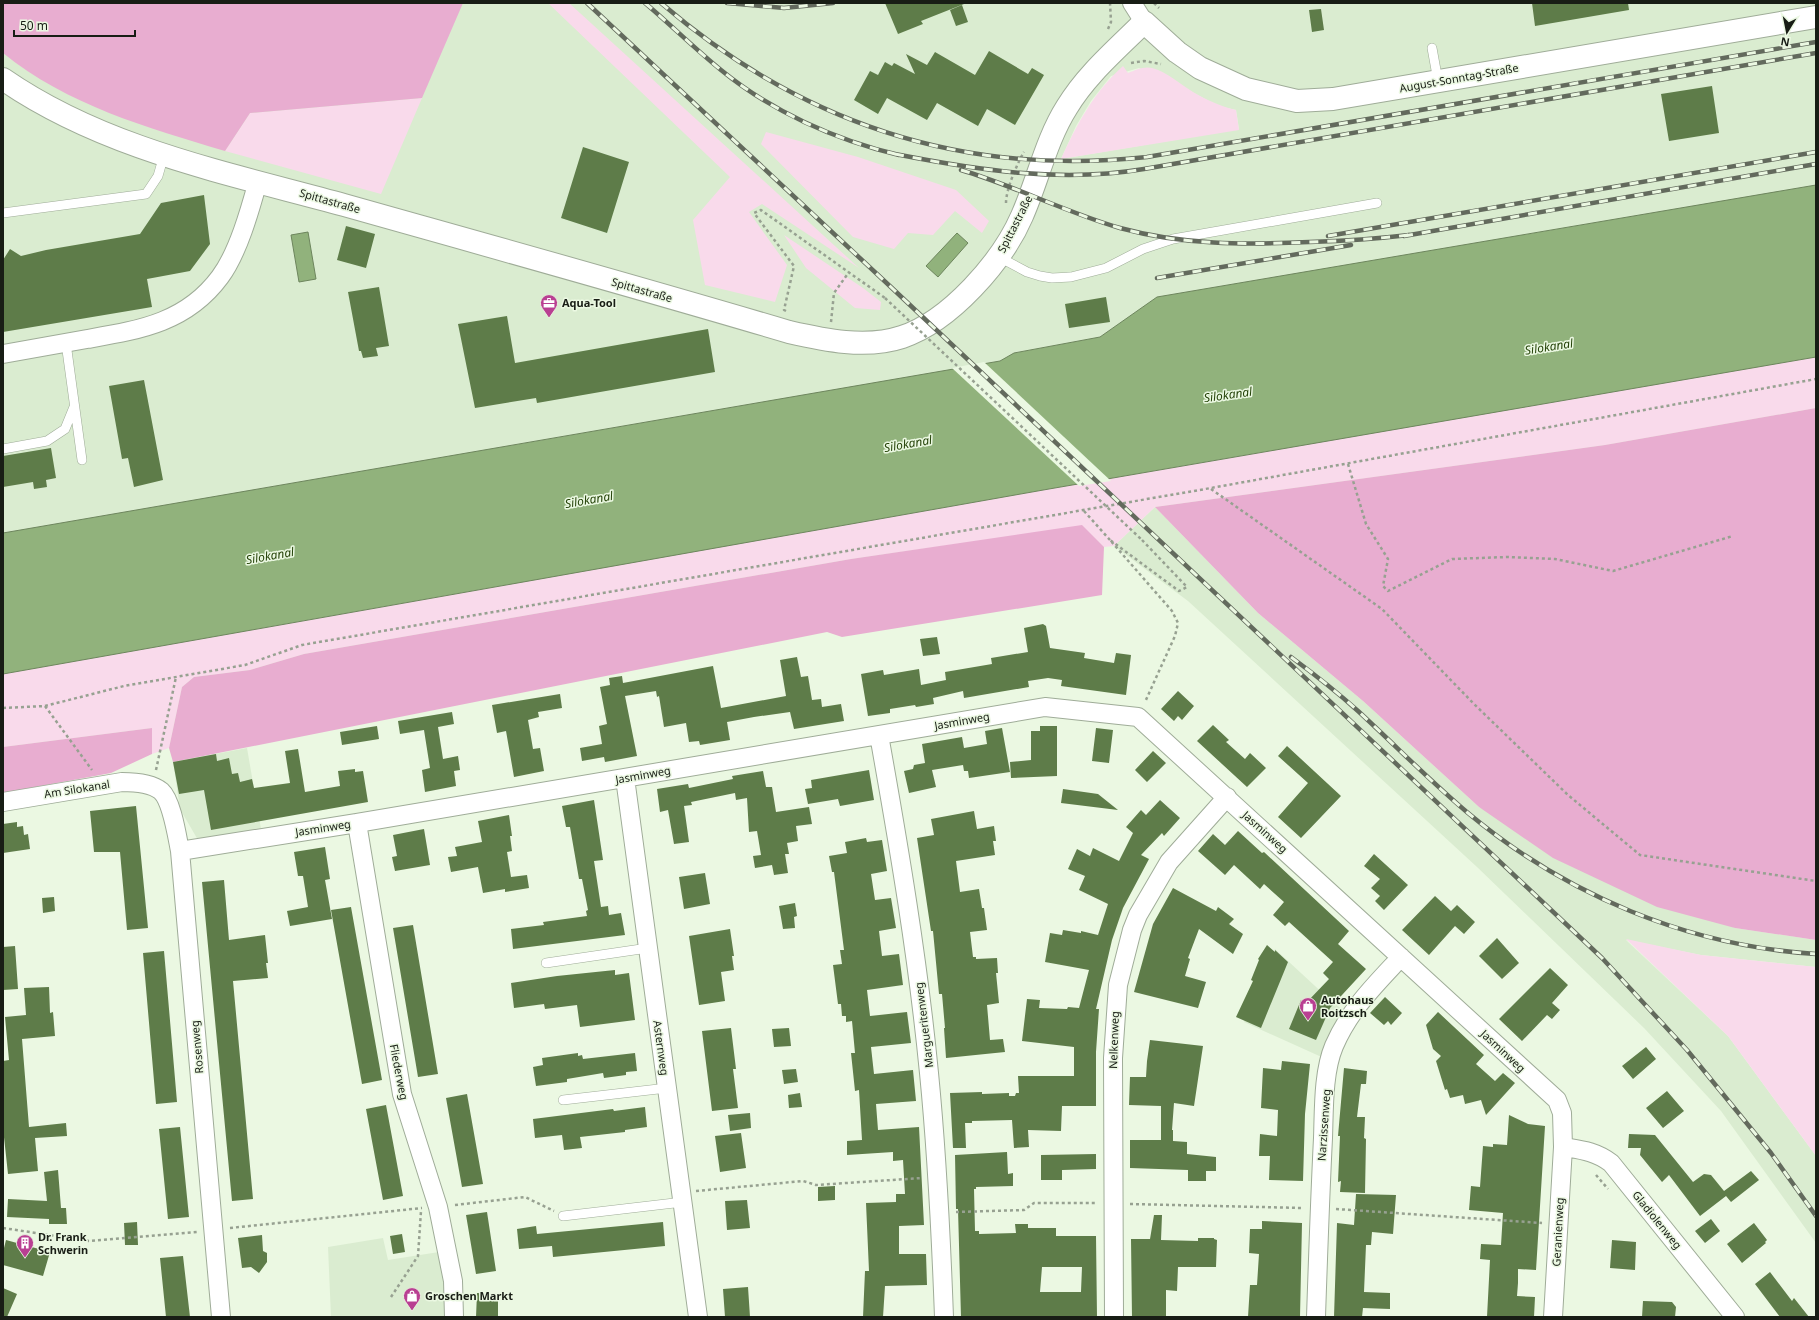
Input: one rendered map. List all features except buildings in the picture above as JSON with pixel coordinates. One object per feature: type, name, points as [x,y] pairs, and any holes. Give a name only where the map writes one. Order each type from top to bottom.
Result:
[{"type":"street","name":"August-Sonntag-Straße","points":[[1132,3],[1152,15],[1177,52],[1200,68],[1246,89],[1297,102],[1333,100],[1816,17]]},
{"type":"street","name":"Spittastraße","points":[[3,79],[42,103],[98,131],[164,155],[434,235],[622,288],[813,338],[856,343],[876,342],[901,338],[928,324],[943,314],[977,284],[999,257],[1022,217],[1052,136],[1066,108],[1080,87],[1092,74],[1152,15]]},
{"type":"street","points":[[3,354],[140,330],[169,319],[198,300],[220,276],[236,247],[258,182]]},
{"type":"street","name":"Jasminweg","points":[[180,851],[357,823],[1045,707],[1138,717],[1558,1100],[1562,1113],[1563,1147]]},
{"type":"street","name":"Margueritenweg","points":[[879,735],[916,965],[929,1072],[938,1177],[944,1317]]},
{"type":"street","name":"Asternweg","points":[[625,778],[698,1317]]},
{"type":"street","name":"Am Silokanal","points":[[3,802],[122,782],[135,782],[152,786]]},
{"type":"street","name":"Rosenweg","points":[[152,786],[162,792],[171,810],[180,851],[221,1317]]},
{"type":"street","name":"Nelkenweg","points":[[1114,1317],[1113,1058],[1115,1011],[1118,985],[1132,930],[1138,915],[1169,862],[1227,797]]},
{"type":"street","name":"Fliederweg","points":[[357,823],[402,1094],[429,1208],[453,1281],[454,1317]]},
{"type":"street","name":"Narzissenweg","points":[[1316,1317],[1324,1104],[1330,1059],[1344,1026],[1358,1004],[1402,957]]},
{"type":"street","name":"Geranienweg","points":[[1554,1317],[1563,1147]]},
{"type":"street","name":"Gladiolenweg","points":[[1563,1147],[1601,1155],[1611,1163],[1735,1317]]},
{"type":"lane","points":[[1432,48],[1438,82]]},
{"type":"lane","points":[[3,213],[146,194],[158,176],[164,155]]},
{"type":"lane","points":[[999,257],[1027,272],[1040,276],[1052,278],[1071,277],[1106,268],[1143,249],[1173,239],[1377,203]]},
{"type":"lane","points":[[66,343],[82,460]]},
{"type":"lane","points":[[3,449],[47,441],[65,428],[74,407]]},
{"type":"lane","points":[[546,963],[648,948]]},
{"type":"lane","points":[[564,1100],[667,1088]]},
{"type":"lane","points":[[563,1216],[682,1197]]},
{"type":"path","points":[[1105,35],[1111,22],[1110,3]]},
{"type":"path","points":[[1152,15],[1154,3]]},
{"type":"path","points":[[1005,209],[1007,195],[1027,146]]},
{"type":"path","points":[[791,312],[784,310],[794,266],[754,214],[761,210],[885,298],[1142,540],[1187,587],[1179,591],[1110,540]]},
{"type":"path","points":[[830,325],[834,293],[849,272]]},
{"type":"path","points":[[899,318],[906,314]]},
{"type":"path","points":[[3,708],[45,706],[124,686],[245,665],[302,645],[1083,511],[1816,379]]},
{"type":"path","points":[[1348,464],[1366,524],[1388,559],[1383,586],[1388,591],[1452,559],[1506,557],[1555,559],[1613,571],[1733,536]]},
{"type":"path","points":[[1211,488],[1382,609],[1474,704],[1568,795],[1640,855],[1816,881]]},
{"type":"path","points":[[1083,511],[1172,611],[1178,623],[1175,636],[1138,717]]},
{"type":"path","points":[[152,786],[176,676]]},
{"type":"path","points":[[45,706],[103,785]]},
{"type":"path","points":[[1592,1170],[1612,1194]]},
{"type":"path","points":[[682,1197],[803,1180],[816,1185],[938,1177]]},
{"type":"path","points":[[3,1228],[89,1242],[525,1197],[563,1216]]},
{"type":"path","points":[[940,1212],[1024,1210],[1034,1203],[1113,1203],[1319,1208],[1558,1224]]},
{"type":"path","points":[[391,1297],[418,1256],[429,1208]]},
{"type":"shaded area","points":[[3,3],[1816,3],[1816,185],[1157,297],[1100,337],[1014,353],[1000,361],[3,533]],"holes":[[[1139,68],[1192,92],[1218,106],[1236,110],[1239,129],[1061,159],[1076,126],[1091,101],[1111,76]]]},
{"type":"shaded area","points":[[3,3],[463,3],[422,98],[250,113],[225,151],[138,124],[109,113],[54,87],[28,71],[3,53]]},
{"type":"shaded area","points":[[548,3],[569,3],[859,268],[762,204],[749,212],[787,265],[775,302],[705,285],[693,220],[730,177]]},
{"type":"shaded area","points":[[1123,66],[1128,73],[1146,68],[1158,70],[1203,98],[1236,110],[1239,130],[1061,159],[1073,133],[1087,109],[1103,87]]},
{"type":"shaded area","points":[[422,98],[381,194],[225,151],[250,113]]},
{"type":"shaded area","points":[[766,132],[858,157],[956,190],[989,221],[982,233],[955,211],[933,235],[908,233],[894,249],[853,237],[761,144]]},
{"type":"shaded area","points":[[784,235],[863,288],[881,302],[880,310],[855,308],[806,268]]},
{"type":"shaded area","points":[[1816,357],[1816,408],[1605,445],[1155,507],[1114,546],[1104,547],[1082,526],[851,559],[304,654],[250,670],[194,677],[182,687],[169,748],[152,754],[152,728],[3,747],[3,674],[1049,489]]},
{"type":"shaded area","points":[[1816,408],[1816,940],[1735,928],[1657,907],[1553,858],[1479,807],[1363,701],[1258,613],[1155,507],[1605,445]]},
{"type":"shaded area","points":[[1155,507],[1258,613],[1363,701],[1479,807],[1735,928],[1816,940],[1816,967],[1701,955],[1626,940],[1728,1036],[1816,1156],[1816,1243],[1721,1111],[1644,1028],[1477,867],[1188,601],[1114,546]]},
{"type":"shaded area","points":[[1082,525],[1104,547],[1102,595],[842,637],[827,632],[173,762],[169,748],[182,687],[194,677],[250,670],[304,654],[851,559]]},
{"type":"shaded area","points":[[152,728],[152,754],[111,773],[3,793],[3,747]]},
{"type":"shaded area","points":[[247,748],[261,829],[198,840],[180,809],[173,762]]},
{"type":"shaded area","points":[[1626,939],[1701,955],[1816,967],[1816,1156],[1728,1036]]},
{"type":"shaded area","points":[[1275,949],[1344,1011],[1326,1059],[1244,1022]]},
{"type":"shaded area","points":[[383,1238],[388,1260],[439,1252],[454,1317],[331,1317],[328,1247]]},
{"type":"water","name":"Silokanal","points":[[1816,185],[1816,357],[1049,489],[3,674],[3,533],[1000,361],[1014,353],[1100,337],[1157,297]]},
{"type":"water","points":[[308,232],[316,279],[299,282],[291,235]]},
{"type":"water","points":[[957,233],[968,243],[938,277],[926,266]]},
{"type":"pier","points":[[984,362],[1111,481],[1079,486],[952,368]]},
{"type":"railway","points":[[587,3],[893,289],[1602,958],[1687,1050],[1771,1153],[1816,1216]]},
{"type":"railway","points":[[645,3],[702,54],[740,85],[782,111],[851,141],[899,155]]},
{"type":"railway","points":[[661,3],[715,45],[771,81],[828,110],[888,133],[950,149],[1013,158],[1079,161],[1147,157],[1816,42]]},
{"type":"railway","points":[[727,3],[784,8],[833,3]]},
{"type":"railway","points":[[895,154],[957,165],[1019,173],[1050,175],[1113,173],[1144,169],[1816,53]]},
{"type":"railway","points":[[1328,236],[1816,152]]},
{"type":"railway","points":[[1404,236],[1816,164]]},
{"type":"railway","points":[[961,170],[981,176],[1100,222],[1143,234],[1167,238],[1190,241],[1237,243],[1285,243],[1384,238],[1409,235]]},
{"type":"railway","points":[[1157,278],[1351,245]]},
{"type":"railway","points":[[1291,657],[1350,704],[1468,813],[1506,842],[1587,892],[1631,911],[1675,927],[1721,940],[1768,949],[1816,954]]},
{"type":"place","name":"Aqua-Tool","points":[[549,318]]},
{"type":"place","name":"Autohaus Roitzsch","points":[[1308,1021]]},
{"type":"place","name":"Dr. Frank Schwerin","points":[[25,1258]]},
{"type":"place","name":"Groschen Markt","points":[[412,1311]]}]
